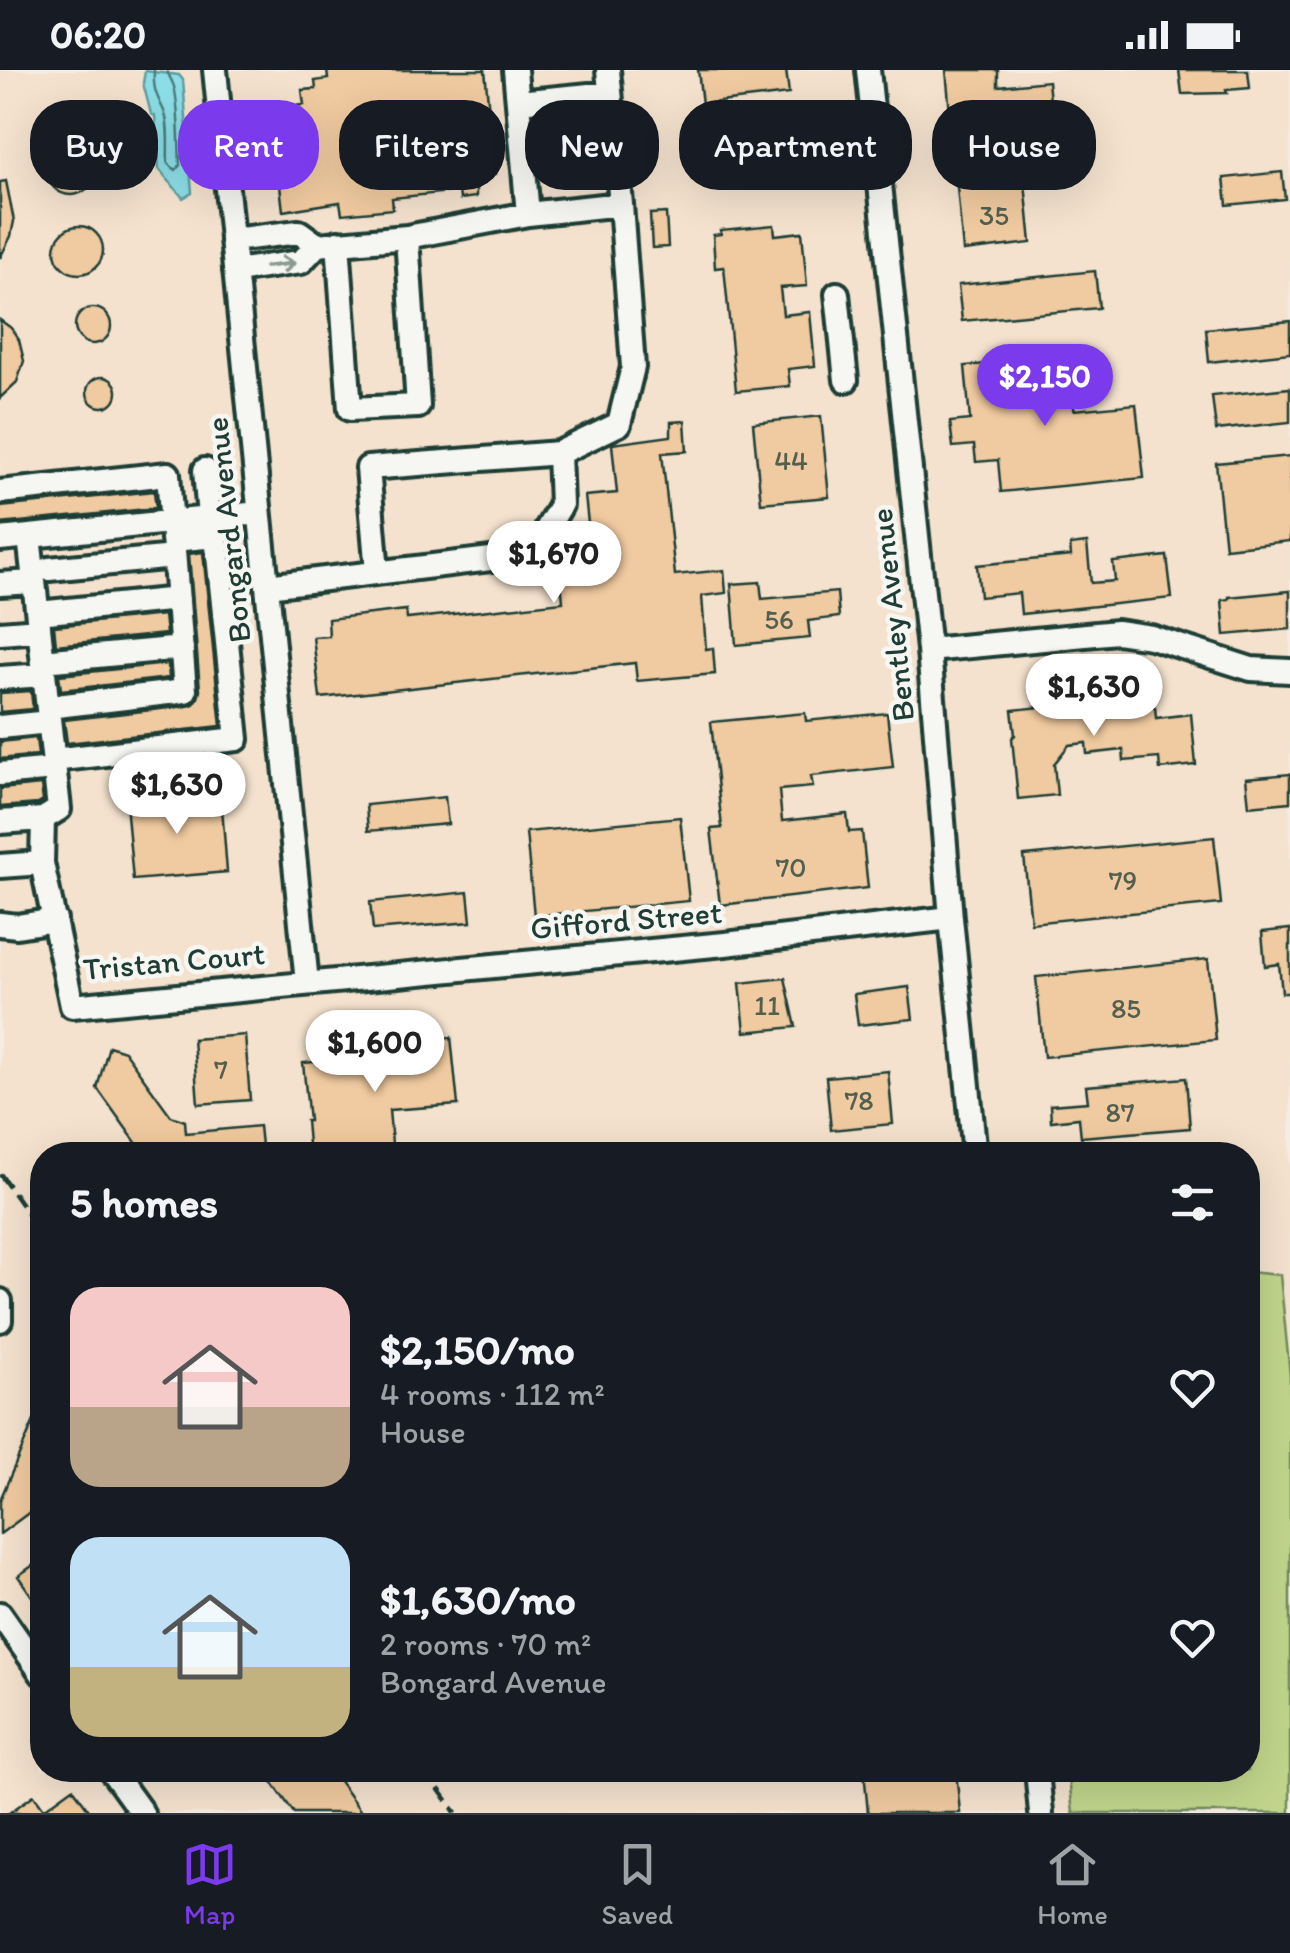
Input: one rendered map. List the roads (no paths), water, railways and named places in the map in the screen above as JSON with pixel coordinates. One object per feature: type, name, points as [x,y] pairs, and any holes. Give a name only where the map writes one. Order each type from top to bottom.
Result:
[{"type":"street","name":"Bongard Avenue","points":[[215,70],[306,983]]},
{"type":"street","points":[[515,70],[528,214]]},
{"type":"street","name":"Bentley Avenue","points":[[868,70],[930,650],[974,1142]]},
{"type":"street","points":[[377,572],[368,468],[559,452],[619,424],[633,368],[609,81],[518,102]]},
{"type":"street","points":[[232,240],[299,232],[328,244],[406,237],[528,214],[622,204]]},
{"type":"street","points":[[328,244],[350,409],[418,406],[406,237]]},
{"type":"street","points":[[235,271],[301,262],[328,244]]},
{"type":"street","points":[[837,294],[846,380]]},
{"type":"street","points":[[267,586],[541,553],[548,528],[561,506],[559,452]]},
{"type":"street","points":[[205,470],[209,517]]},
{"type":"street","points":[[0,492],[168,474],[185,692],[0,726]]},
{"type":"street","points":[[0,584],[173,539],[209,517],[259,512]]},
{"type":"street","points":[[0,822],[42,819],[59,810],[38,622],[42,576],[29,536]]},
{"type":"street","points":[[0,539],[216,536],[238,738],[0,774]]},
{"type":"street","points":[[0,634],[38,622],[178,599]]},
{"type":"street","points":[[930,650],[1116,632],[1151,637],[1251,669],[1290,671]]},
{"type":"street","points":[[0,678],[182,648]]},
{"type":"street","points":[[0,924],[17,926],[56,920],[42,863],[42,819]]},
{"type":"street","points":[[0,866],[42,863]]},
{"type":"street","name":"Gifford Street","points":[[306,983],[725,944],[952,918]]},
{"type":"street","name":"Tristan Court","points":[[56,920],[72,1006],[306,983]]},
{"type":"street","points":[[0,1301],[0,1320]]},
{"type":"street","points":[[0,1614],[30,1657]]},
{"type":"street","points":[[120,1782],[142,1813]]},
{"type":"street","points":[[1038,1782],[1041,1813]]},
{"type":"water","points":[[145,71],[179,75],[183,80],[185,100],[178,100],[178,190],[192,193],[183,198],[159,169],[158,100],[147,100]]},
{"type":"railway","points":[[0,1174],[30,1216]]},
{"type":"railway","points":[[434,1782],[456,1813]]}]
